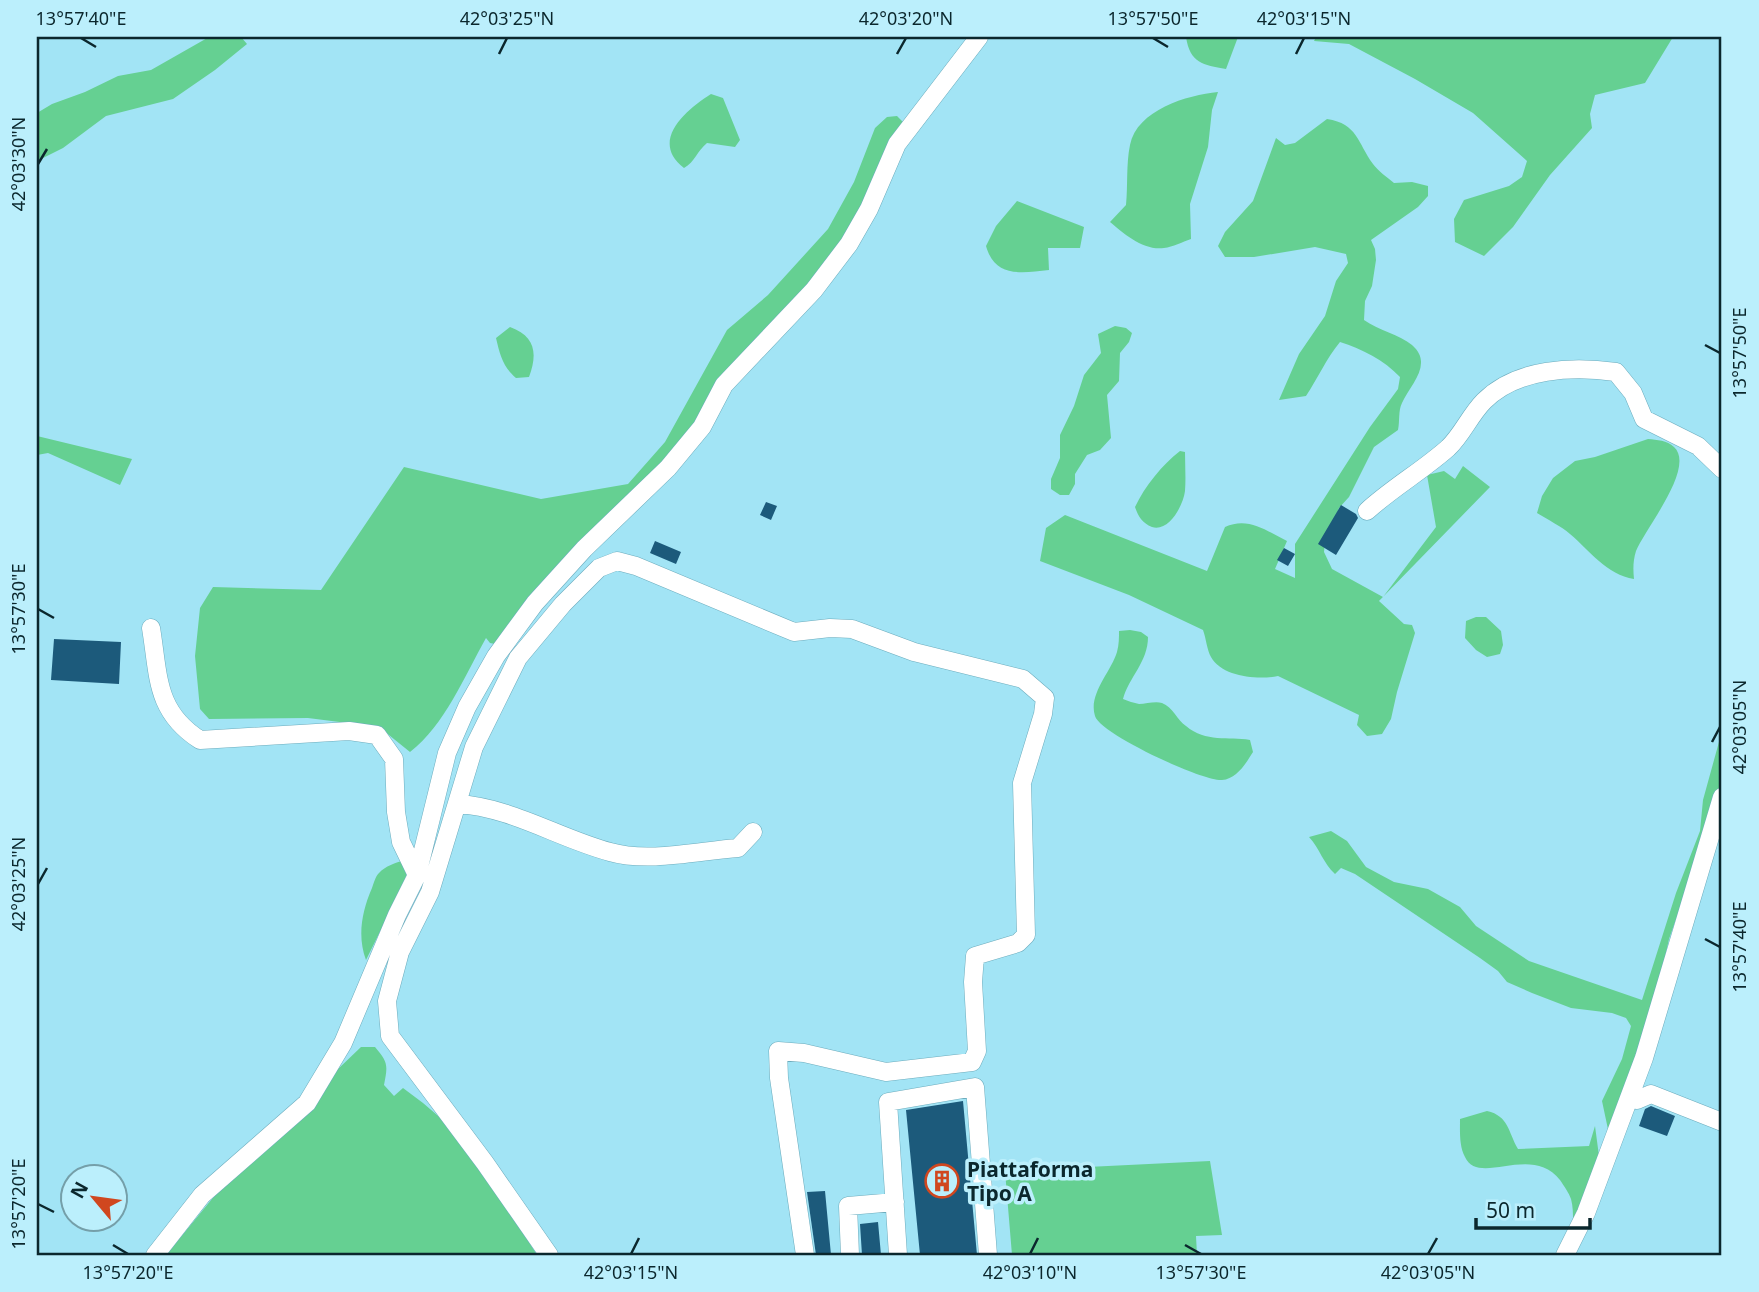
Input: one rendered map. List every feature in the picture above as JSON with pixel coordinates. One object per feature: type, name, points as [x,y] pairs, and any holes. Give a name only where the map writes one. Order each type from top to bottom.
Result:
[{"type":"street","points":[[155,1255],[202,1195],[307,1103],[343,1043],[397,915],[417,875],[447,753],[467,707],[496,656],[535,603],[583,549],[636,502],[668,468],[702,428],[724,385],[814,290],[849,244],[869,209],[897,144],[979,37]]},
{"type":"street","points":[[1367,511],[1390,490],[1450,446],[1486,400],[1518,379],[1552,370],[1590,368],[1616,372],[1633,393],[1644,419],[1698,446],[1722,469]]},
{"type":"street","points":[[549,1255],[485,1163],[390,1036],[387,1002],[400,952],[430,892],[474,747],[518,659],[563,604],[599,568],[617,561],[636,566],[794,632],[830,628],[852,629],[914,652],[1023,679],[1045,698],[1043,714],[1022,783],[1026,936],[1018,943],[975,956],[973,982],[977,1051],[972,1062],[886,1072],[804,1052],[778,1051],[779,1078],[804,1255]]},
{"type":"street","points":[[151,628],[163,702],[183,729],[200,740],[349,731],[377,735],[394,759],[396,812],[401,842],[417,875]]},
{"type":"street","points":[[1565,1255],[1586,1213],[1644,1058],[1722,797]]},
{"type":"street","points":[[457,804],[481,805],[611,853],[648,857],[738,848],[753,832]]},
{"type":"street","points":[[898,1255],[888,1102],[975,1087],[988,1255]]},
{"type":"street","points":[[1630,1096],[1637,1100],[1651,1094],[1722,1122]]},
{"type":"street","points":[[850,1255],[848,1206],[895,1202]]},
{"type":"green space","points":[[209,37],[241,37],[247,44],[173,99],[106,116],[63,148],[37,161],[37,113],[118,76],[151,70]]},
{"type":"green space","points":[[1186,37],[1238,37],[1226,69],[1211,66],[1194,57]]},
{"type":"green space","points":[[1316,37],[1673,37],[1645,83],[1595,95],[1590,114],[1592,128],[1550,175],[1513,227],[1484,256],[1455,242],[1454,219],[1464,200],[1509,186],[1522,177],[1527,161],[1473,113],[1349,44],[1314,41]]},
{"type":"green space","points":[[1218,92],[1212,110],[1208,147],[1190,204],[1191,239],[1164,248],[1149,247],[1135,241],[1110,222],[1126,205],[1129,152],[1135,133],[1142,122],[1165,106]]},
{"type":"green space","points":[[711,94],[723,98],[740,140],[735,147],[707,143],[684,168],[674,158],[670,147],[671,137],[682,117]]},
{"type":"green space","points":[[897,116],[903,122],[847,234],[704,419],[495,644],[486,638],[444,714],[410,752],[379,727],[308,718],[209,719],[200,709],[195,656],[200,608],[213,587],[321,590],[404,467],[541,499],[628,484],[665,442],[727,330],[768,295],[828,229],[854,182],[875,128],[887,117]]},
{"type":"green space","points":[[1327,119],[1337,121],[1351,130],[1375,167],[1394,183],[1412,182],[1428,186],[1428,196],[1418,207],[1371,240],[1376,260],[1372,286],[1365,301],[1364,320],[1412,345],[1418,352],[1421,367],[1401,406],[1398,430],[1374,447],[1349,497],[1339,508],[1325,542],[1324,552],[1332,569],[1383,597],[1379,601],[1404,624],[1412,625],[1415,633],[1391,719],[1382,734],[1367,736],[1357,725],[1359,715],[1278,676],[1241,676],[1223,669],[1211,657],[1203,630],[1129,595],[1040,561],[1046,528],[1065,515],[1207,571],[1225,527],[1242,523],[1265,529],[1287,541],[1275,569],[1295,578],[1295,544],[1370,427],[1398,389],[1400,377],[1372,356],[1340,342],[1306,396],[1279,400],[1299,354],[1325,316],[1336,281],[1348,263],[1346,254],[1315,247],[1254,257],[1225,257],[1218,246],[1225,232],[1253,201],[1276,138],[1285,145],[1295,143]]},
{"type":"green space","points":[[1017,201],[1084,227],[1080,248],[1048,248],[1049,270],[1010,271],[996,264],[986,246],[996,226]]},
{"type":"green space","points":[[1115,326],[1126,328],[1132,333],[1120,353],[1119,381],[1107,395],[1111,438],[1100,450],[1087,455],[1075,474],[1075,484],[1069,495],[1060,495],[1051,489],[1051,479],[1060,458],[1060,435],[1074,406],[1084,375],[1101,353],[1098,334]]},
{"type":"green space","points":[[510,327],[525,335],[532,346],[534,353],[529,377],[516,378],[508,370],[501,355],[496,338]]},
{"type":"green space","points":[[37,436],[132,459],[120,485],[48,453],[37,455]]},
{"type":"green space","points":[[1648,439],[1665,442],[1674,447],[1679,456],[1679,469],[1667,498],[1636,551],[1634,579],[1615,573],[1566,531],[1537,513],[1542,496],[1553,478],[1575,461]]},
{"type":"green space","points":[[1180,451],[1185,452],[1185,491],[1181,504],[1164,526],[1152,527],[1141,519],[1135,507],[1154,476]]},
{"type":"green space","points":[[1463,466],[1490,487],[1383,597],[1436,527],[1427,475],[1444,471],[1455,479]]},
{"type":"green space","points":[[1486,617],[1501,631],[1503,645],[1500,654],[1487,657],[1465,638],[1466,621]]},
{"type":"green space","points":[[1119,631],[1141,632],[1148,637],[1142,662],[1123,699],[1139,704],[1162,703],[1183,723],[1201,735],[1250,740],[1253,752],[1232,777],[1212,779],[1154,756],[1114,734],[1095,716],[1097,691],[1117,652]]},
{"type":"green space","points":[[1722,731],[1722,778],[1707,832],[1669,939],[1655,1003],[1609,1134],[1602,1101],[1622,1059],[1631,1026],[1626,1018],[1612,1013],[1571,1008],[1507,982],[1498,971],[1480,958],[1355,874],[1341,868],[1335,874],[1309,837],[1331,831],[1347,841],[1366,867],[1394,882],[1428,889],[1460,907],[1476,926],[1529,961],[1642,1000],[1676,893],[1700,831],[1703,800]]},
{"type":"green space","points":[[404,860],[407,871],[405,881],[366,960],[362,924],[375,880],[384,868]]},
{"type":"green space","points":[[361,1047],[375,1047],[382,1056],[386,1064],[384,1085],[394,1096],[403,1088],[465,1139],[537,1255],[166,1255],[221,1188],[289,1129],[337,1070]]},
{"type":"green space","points":[[1487,1111],[1504,1121],[1518,1149],[1589,1146],[1595,1126],[1599,1156],[1573,1221],[1569,1194],[1560,1180],[1548,1170],[1521,1164],[1482,1168],[1472,1165],[1465,1157],[1461,1143],[1460,1119]]},
{"type":"green space","points":[[1210,1161],[1222,1235],[1196,1236],[1197,1255],[1012,1255],[1005,1171]]},
{"type":"building","points":[[766,502],[777,506],[771,520],[760,515]]},
{"type":"building","points":[[1341,505],[1358,518],[1336,555],[1318,544]]},
{"type":"building","points":[[655,541],[681,552],[676,564],[650,553]]},
{"type":"building","points":[[1284,548],[1295,554],[1288,566],[1277,560]]},
{"type":"building","points":[[54,639],[121,642],[119,684],[51,680]]},
{"type":"building","name":"Piattaforma Tipo A","points":[[963,1101],[977,1255],[920,1255],[906,1110]]},
{"type":"building","points":[[1651,1106],[1675,1116],[1667,1136],[1639,1126],[1645,1109]]},
{"type":"building","points":[[825,1191],[831,1255],[816,1255],[807,1192]]},
{"type":"building","points":[[878,1222],[881,1255],[862,1255],[860,1224]]},
{"type":"place","name":"Piattaforma Tipo A","points":[[942,1181]]}]
